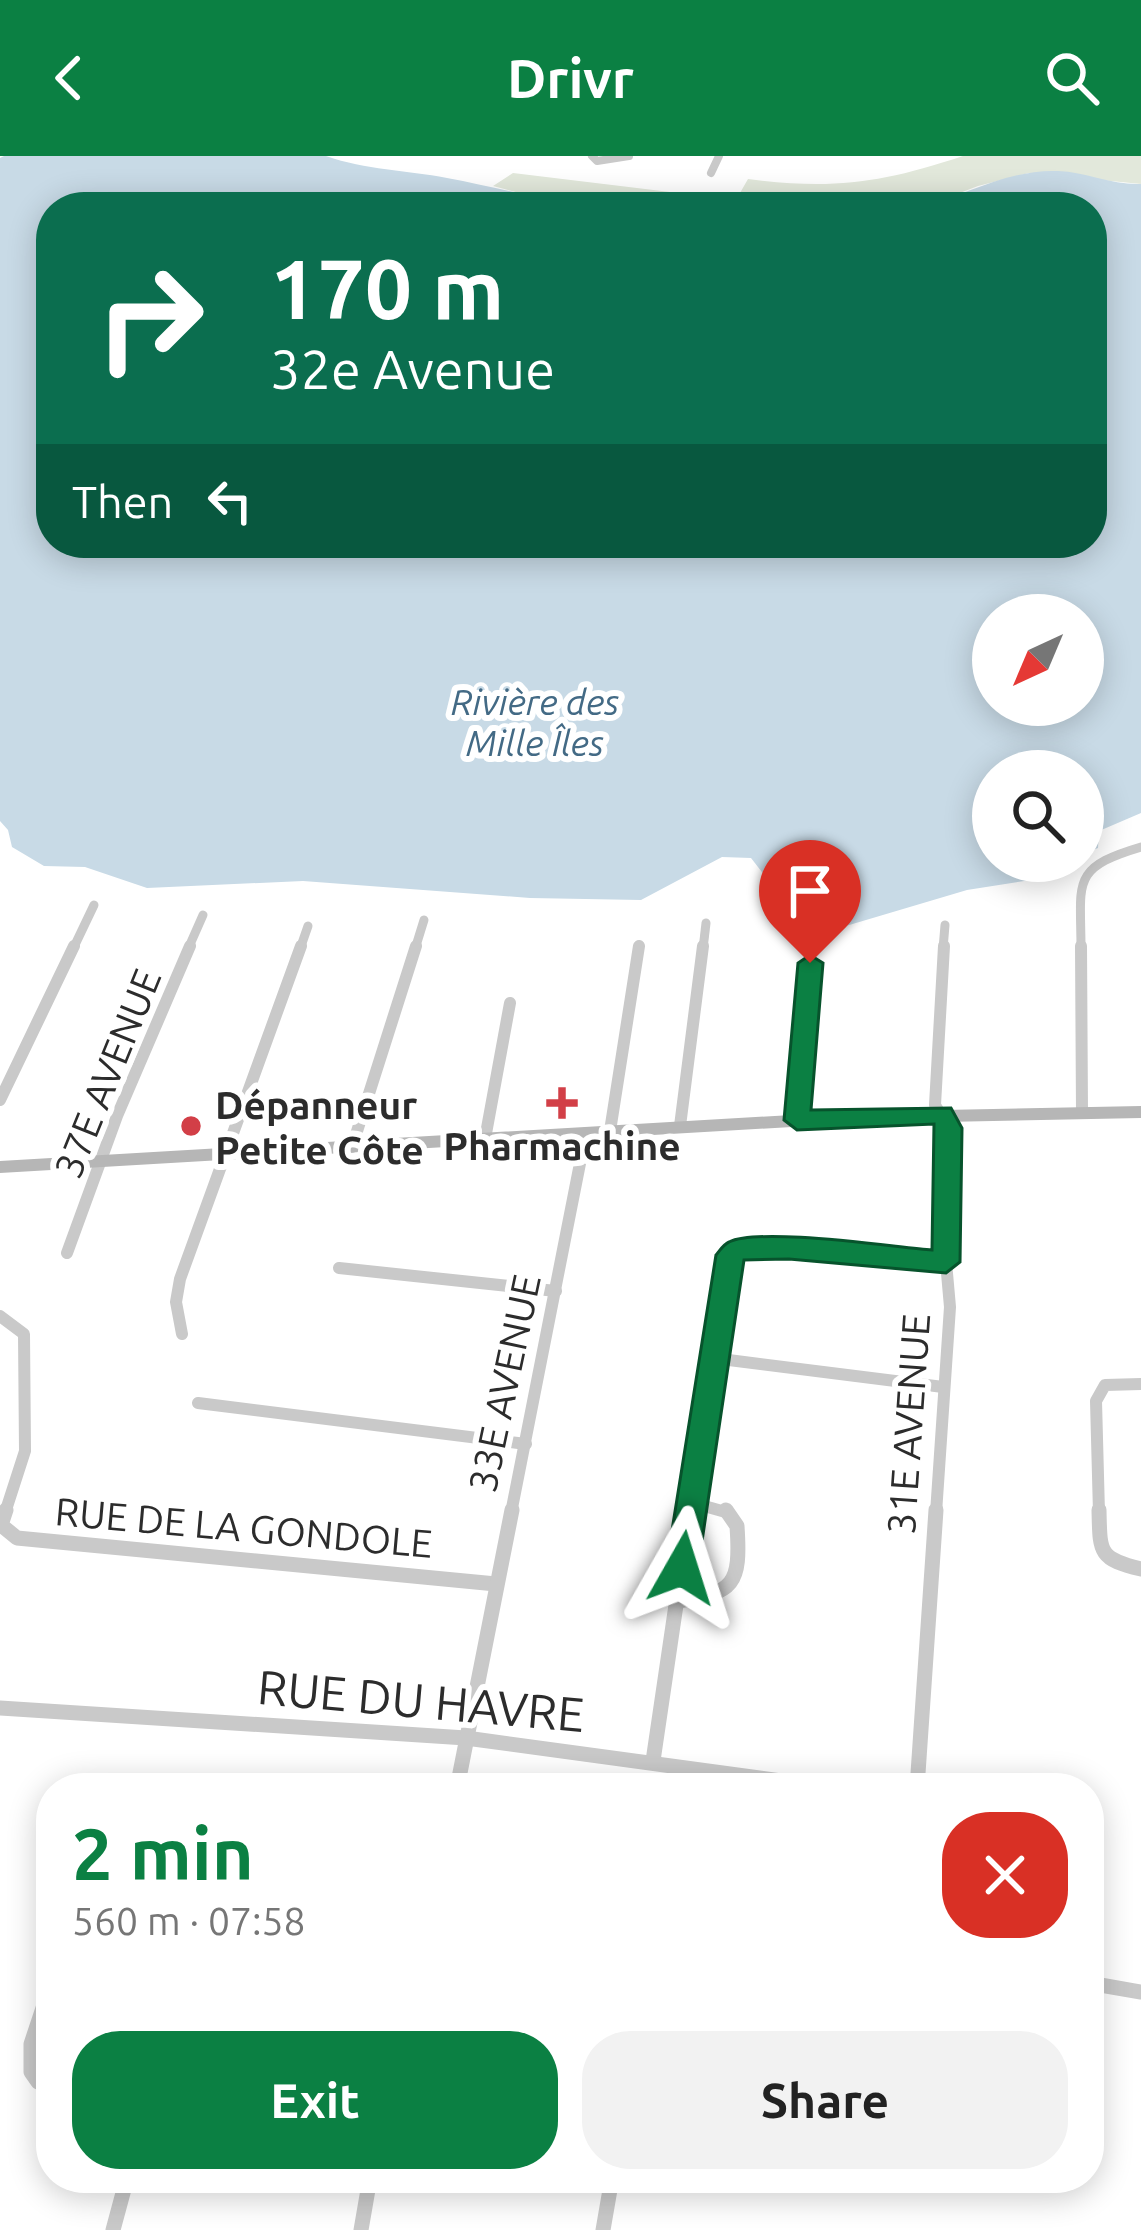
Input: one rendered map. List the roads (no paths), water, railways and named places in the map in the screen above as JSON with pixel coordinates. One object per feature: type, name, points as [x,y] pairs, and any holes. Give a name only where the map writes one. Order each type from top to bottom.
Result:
[{"type":"main road","points":[[0,1167],[797,1120],[1141,1112]]},
{"type":"street","points":[[592,156],[597,161],[629,156]]},
{"type":"street","points":[[711,173],[719,156]]},
{"type":"street","points":[[1082,1112],[1081,882],[1100,859],[1141,847]]},
{"type":"street","points":[[0,1100],[94,905]]},
{"type":"street","name":"37E AVENUE","points":[[68,1253],[117,1116],[203,915]]},
{"type":"street","points":[[352,1147],[424,920]]},
{"type":"street","points":[[680,1126],[706,923]]},
{"type":"street","name":"31E AVENUE","points":[[918,1773],[950,1307],[946,1262],[949,1128],[935,1105],[945,925]]},
{"type":"street","points":[[182,1334],[177,1287],[308,926]]},
{"type":"street","points":[[610,1131],[639,945]]},
{"type":"street","points":[[797,1120],[810,963]]},
{"type":"street","points":[[485,1138],[510,1003]]},
{"type":"street","name":"33E AVENUE","points":[[460,1773],[586,1133]]},
{"type":"street","points":[[653,1761],[726,1263],[736,1250],[789,1249],[946,1262]]},
{"type":"street","points":[[339,1268],[556,1291]]},
{"type":"street","name":"RUE DE LA GONDOLE","points":[[0,1316],[24,1334],[25,1451],[1,1525],[4,1532],[17,1538],[496,1584]]},
{"type":"street","points":[[713,1358],[943,1387]]},
{"type":"street","points":[[1141,1384],[1105,1385],[1096,1401],[1100,1548],[1111,1562],[1141,1569]]},
{"type":"street","points":[[198,1403],[526,1444]]},
{"type":"street","points":[[678,1601],[721,1594],[731,1586],[739,1522],[733,1512],[716,1503],[689,1502]]},
{"type":"street","name":"RUE DU HAVRE","points":[[0,1708],[466,1738],[733,1773]]},
{"type":"street","points":[[1104,1986],[1141,1992]]},
{"type":"street","points":[[36,2030],[27,2058],[36,2084]]},
{"type":"street","points":[[113,2230],[123,2193]]},
{"type":"street","points":[[361,2230],[367,2193]]},
{"type":"street","points":[[603,2230],[609,2193]]},
{"type":"water","name":"Rivière des Mille Îles","points":[[326,156],[516,192],[36,192],[36,558],[1107,558],[1107,192],[966,192],[1040,171],[1141,184],[1141,813],[1104,829],[1104,750],[972,750],[972,882],[1018,882],[967,890],[829,931],[798,919],[751,858],[722,857],[641,900],[530,898],[303,881],[147,888],[85,867],[44,866],[12,847],[0,821],[0,158]]},
{"type":"place","name":"Pharmachine","points":[[562,1103]]},
{"type":"place","name":"Dépanneur Petite Côte","points":[[191,1126]]}]
